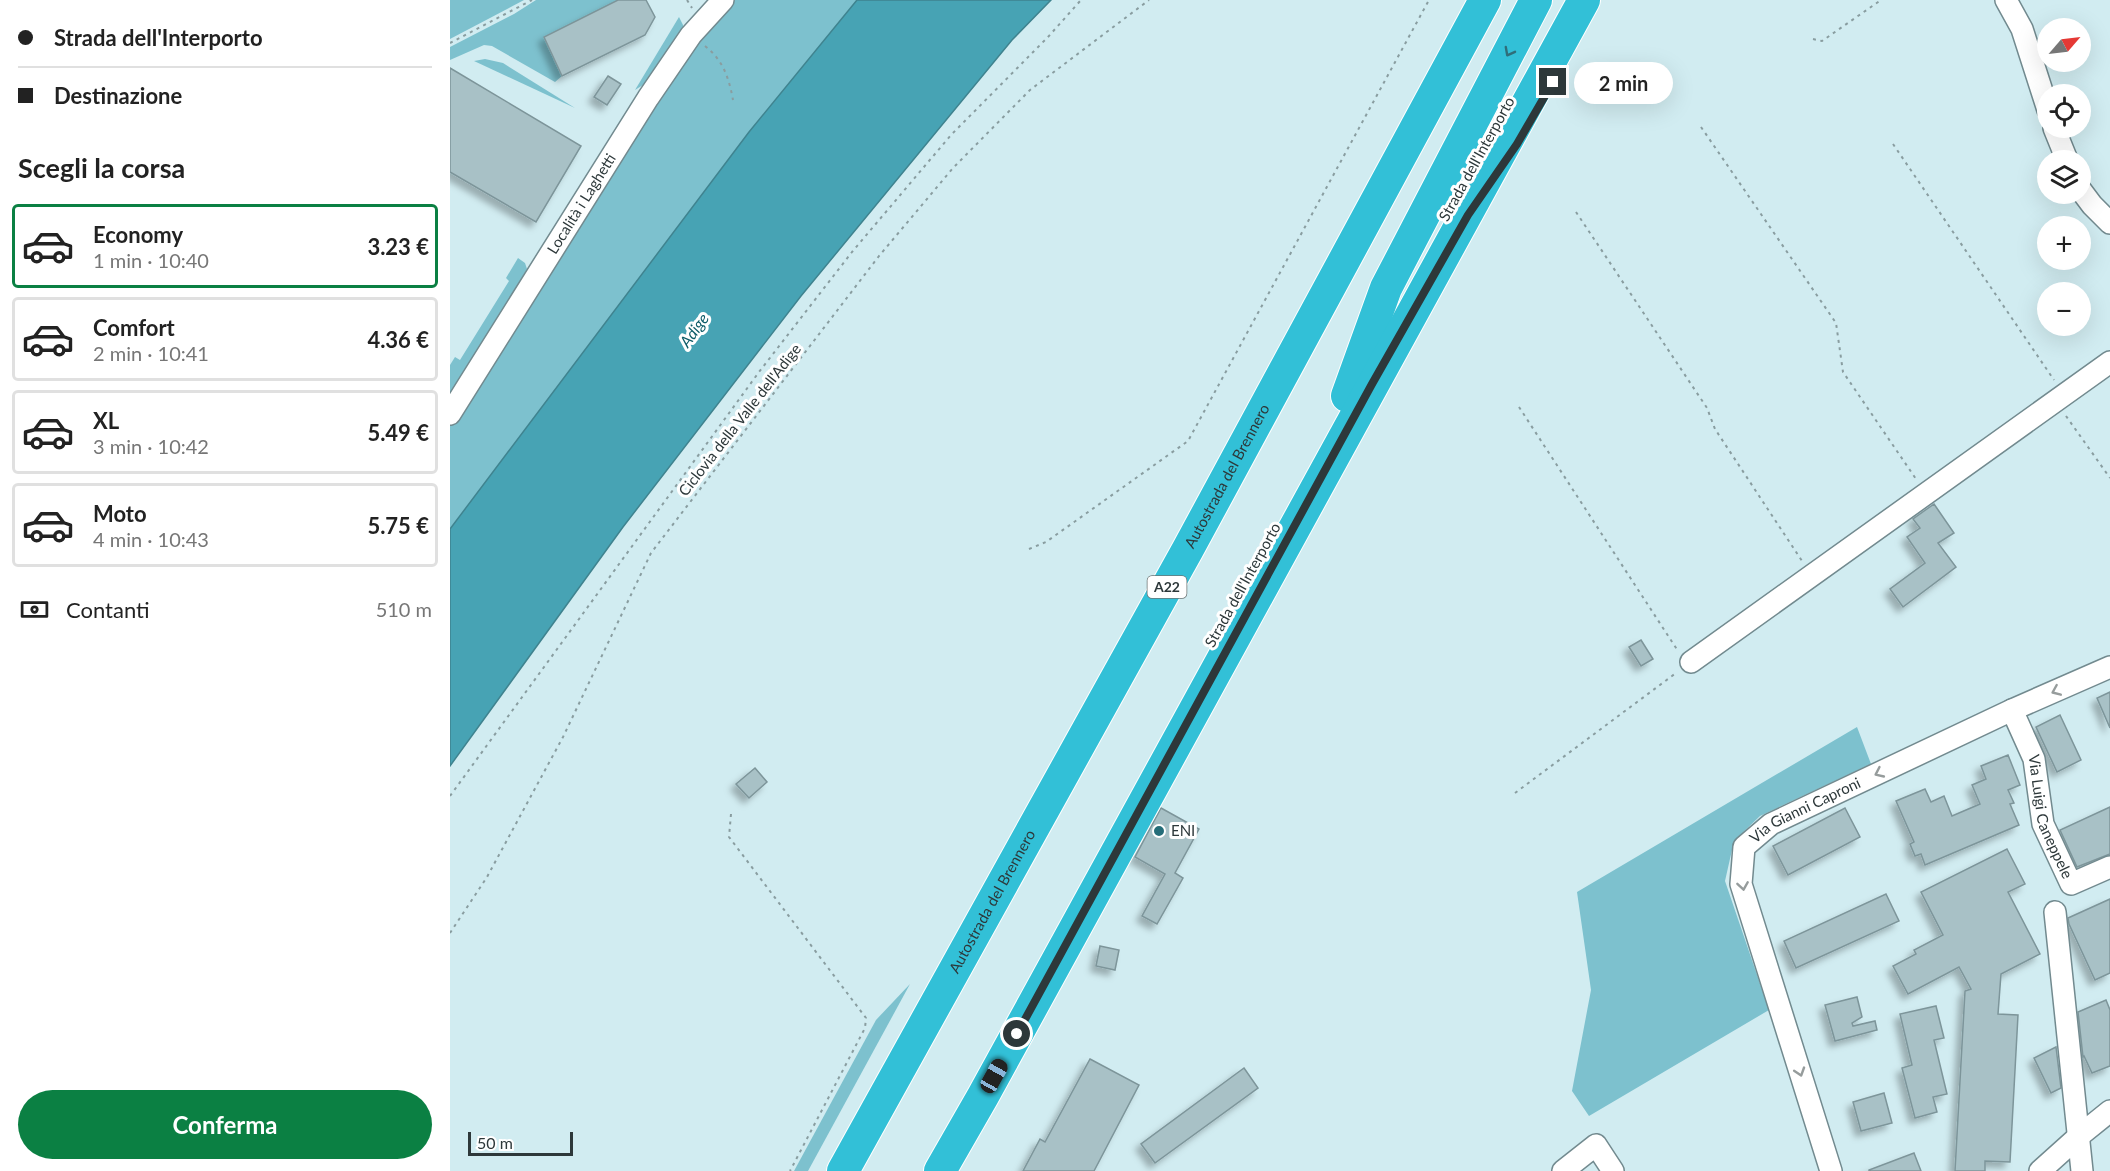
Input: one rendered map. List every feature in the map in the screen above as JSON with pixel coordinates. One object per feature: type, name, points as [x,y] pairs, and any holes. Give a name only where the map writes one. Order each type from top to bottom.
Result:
[{"type":"highway","name":"Autostrada del Brennero","points":[[826,1171],[1344,225],[1462,0]]},
{"type":"highway","name":"Autostrada del Brennero","points":[[843,1171],[1200,528],[1485,0]]},
{"type":"highway","points":[[1347,396],[1386,288],[1536,0]]},
{"type":"highway","name":"Strada dell'Interporto","points":[[922,1171],[1566,0]]},
{"type":"highway","name":"Strada dell'Interporto","points":[[940,1171],[1253,600],[1468,215],[1584,0]]},
{"type":"highway","points":[[1468,215],[1517,144],[1601,0]]},
{"type":"street","name":"Località i Laghetti","points":[[450,414],[636,116],[692,35],[723,0]]},
{"type":"street","points":[[2006,0],[2022,29],[2040,84]]},
{"type":"street","points":[[2091,204],[2110,223]]},
{"type":"street","points":[[1691,662],[2110,362]]},
{"type":"street","points":[[1181,766],[1187,748],[1245,638],[1253,600]]},
{"type":"street","name":"Via Gianni Caproni","points":[[1831,1171],[1741,884],[1744,847],[1772,824],[2012,710],[2110,668]]},
{"type":"street","name":"Via Luigi Caneppele","points":[[2012,710],[2034,759],[2043,824],[2071,884],[2110,867]]},
{"type":"street","points":[[2055,912],[2082,1171]]},
{"type":"street","points":[[983,1096],[1006,1076],[1076,946],[1087,938]]},
{"type":"street","points":[[2040,1171],[2110,1111]]},
{"type":"street","points":[[1563,1171],[1596,1145],[1613,1171]]},
{"type":"path","points":[[450,43],[532,0]]},
{"type":"path","points":[[450,796],[759,372],[852,252],[951,135],[1048,37],[1081,0]]},
{"type":"path","name":"Ciclovia della Valle dell'Adige","points":[[450,933],[487,877],[563,737],[651,553],[879,256],[953,168],[1030,90],[1149,0]]},
{"type":"path","points":[[1029,549],[1046,542],[1188,441],[1429,0]]},
{"type":"path","points":[[1813,39],[1822,41],[1881,0]]},
{"type":"path","points":[[692,35],[712,51],[722,64],[733,99]]},
{"type":"path","points":[[1701,127],[1836,323],[1843,372],[1926,494]]},
{"type":"path","points":[[1893,144],[2110,478]]},
{"type":"path","points":[[1576,212],[1707,408],[1715,429],[1812,576]]},
{"type":"path","points":[[1515,793],[1691,662],[1679,653],[1519,407]]},
{"type":"path","points":[[731,814],[729,837],[866,1018],[865,1028],[790,1171]]},
{"type":"shaded area","points":[[450,0],[524,0],[450,39]]},
{"type":"shaded area","points":[[536,0],[618,0],[544,37],[562,76],[555,82],[492,46],[484,45],[450,60],[450,47]]},
{"type":"shaded area","points":[[735,0],[857,0],[749,132],[450,529],[450,426],[662,90],[705,34]]},
{"type":"shaded area","points":[[679,17],[683,31],[651,80],[635,90]]},
{"type":"shaded area","points":[[485,59],[503,63],[575,108],[474,61]]},
{"type":"shaded area","points":[[518,258],[525,263],[527,269],[515,289],[509,306],[450,399],[450,365],[455,357],[460,360],[509,281],[506,278]]},
{"type":"shaded area","points":[[1857,727],[1871,764],[1760,816],[1734,841],[1725,881],[1769,1010],[1589,1116],[1572,1091],[1591,990],[1577,892]]},
{"type":"shaded area","points":[[910,984],[808,1171],[794,1171],[876,1020]]},
{"type":"water","name":"Adige","points":[[857,0],[1051,0],[1012,40],[801,296],[623,527],[450,766],[450,529],[749,132]]},
{"type":"building","points":[[618,0],[646,0],[655,17],[645,35],[562,76],[544,37]]},
{"type":"building","points":[[450,68],[581,146],[536,222],[450,172]]},
{"type":"building","points":[[608,76],[621,84],[607,105],[594,97]]},
{"type":"building","points":[[1934,504],[1954,533],[1938,543],[1956,567],[1903,607],[1890,589],[1925,563],[1907,537],[1920,528],[1913,519]]},
{"type":"building","points":[[1641,640],[1653,659],[1641,666],[1629,647]]},
{"type":"building","points":[[2110,692],[2110,728],[2097,698]]},
{"type":"building","points":[[2060,715],[2081,760],[2057,772],[2036,727]]},
{"type":"building","points":[[2008,755],[2020,785],[2008,790],[2014,803],[2010,804],[2019,825],[1925,865],[1921,854],[1915,856],[1910,844],[1914,842],[1896,801],[1925,789],[1931,802],[1944,796],[1952,816],[1980,804],[1972,785],[1986,779],[1981,766]]},
{"type":"building","points":[[755,768],[767,782],[749,798],[736,784]]},
{"type":"building","points":[[2110,807],[2110,854],[2077,867],[2060,830]]},
{"type":"building","points":[[1161,808],[1199,829],[1175,873],[1183,878],[1157,924],[1142,916],[1165,874],[1135,857]]},
{"type":"building","points":[[1845,808],[1860,837],[1788,875],[1773,846]]},
{"type":"building","points":[[2007,849],[2025,884],[2008,892],[2040,954],[2001,974],[1998,1014],[2018,1015],[2010,1162],[1985,1161],[1985,1171],[1955,1171],[1965,991],[1971,989],[1959,967],[1908,994],[1893,966],[1916,954],[1914,950],[1943,935],[1921,892]]},
{"type":"building","points":[[1886,894],[1899,921],[1796,968],[1784,941]]},
{"type":"building","points":[[2110,899],[2110,973],[2095,980],[2068,918]]},
{"type":"building","points":[[1100,946],[1119,950],[1115,970],[1096,966]]},
{"type":"building","points":[[1857,997],[1862,1017],[1852,1023],[1853,1026],[1875,1021],[1877,1030],[1835,1041],[1825,1005]]},
{"type":"building","points":[[2106,1000],[2110,1010],[2110,1066],[2092,1073],[2083,1057],[2078,1012]]},
{"type":"building","points":[[1936,1006],[1944,1038],[1934,1040],[1947,1094],[1933,1097],[1937,1112],[1915,1118],[1902,1068],[1912,1065],[1900,1014]]},
{"type":"building","points":[[2056,1047],[2061,1088],[2051,1093],[2034,1058]]},
{"type":"building","points":[[1090,1059],[1139,1085],[1094,1171],[1023,1171],[1040,1139],[1045,1142]]},
{"type":"building","points":[[1244,1068],[1258,1088],[1155,1163],[1141,1144]]},
{"type":"building","points":[[1884,1093],[1892,1123],[1861,1131],[1853,1102]]},
{"type":"building","points":[[1914,1153],[1921,1171],[1869,1171],[1869,1170]]},
{"type":"place","name":"ENI","points":[[1159,831]]},
{"type":"route","points":[[1017,1034],[1372,384],[1468,215],[1517,144],[1553,82]]}]
